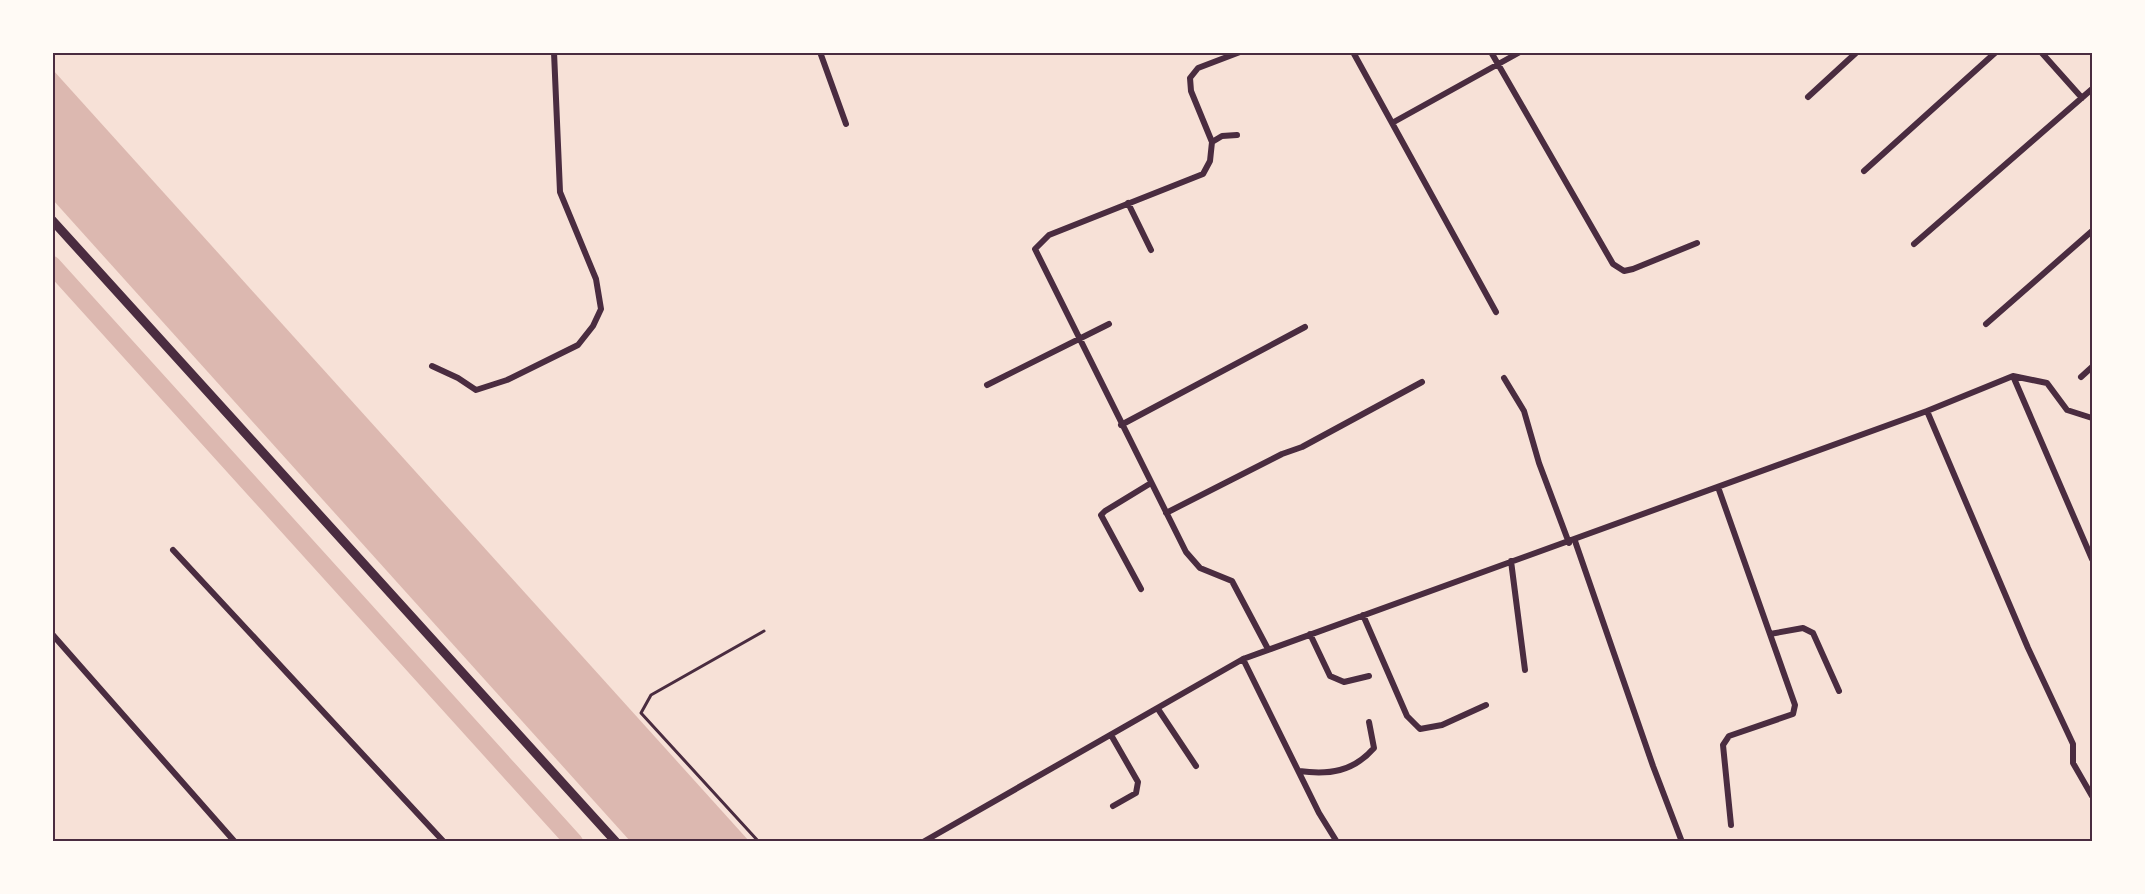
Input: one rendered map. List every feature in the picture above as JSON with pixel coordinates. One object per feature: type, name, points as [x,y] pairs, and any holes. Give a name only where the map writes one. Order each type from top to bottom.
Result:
[{"type":"street","points":[[432,366],[458,378],[476,390],[507,380],[578,345],[593,326],[601,309],[596,279],[560,192],[554,52]]},
{"type":"street","points":[[820,52],[846,124]]},
{"type":"street","points":[[1240,52],[1198,68],[1190,78],[1191,91],[1212,142],[1209,161],[1203,174],[1048,235],[1035,249],[1078,340],[1186,552],[1200,568],[1232,580],[1268,649]]},
{"type":"street","points":[[1353,52],[1496,312]]},
{"type":"street","points":[[1491,52],[1613,264],[1624,271],[1633,269],[1697,243]]},
{"type":"street","points":[[1392,123],[1520,52]]},
{"type":"street","points":[[1808,97],[1857,52]]},
{"type":"street","points":[[1864,171],[1996,52]]},
{"type":"street","points":[[2041,52],[2082,98]]},
{"type":"street","points":[[1914,244],[2092,89]]},
{"type":"street","points":[[1212,142],[1222,136],[1237,135]]},
{"type":"street","points":[[1128,203],[1151,250]]},
{"type":"street","points":[[52,220],[616,842]]},
{"type":"street","points":[[1986,324],[2092,231]]},
{"type":"street","points":[[987,385],[1109,324]]},
{"type":"street","points":[[1121,425],[1305,327]]},
{"type":"street","points":[[2081,377],[2092,366]]},
{"type":"street","points":[[2013,376],[2092,559]]},
{"type":"street","points":[[923,842],[1243,659],[1511,561],[1572,542],[1718,486],[1928,411],[2013,376],[2046,384],[2067,410],[2092,417]]},
{"type":"street","points":[[1504,378],[1524,411],[1539,463],[1572,542],[1682,842]]},
{"type":"street","points":[[1166,513],[1282,454],[1302,447],[1422,382]]},
{"type":"street","points":[[1928,411],[2028,648],[2073,744],[2073,763],[2092,796]]},
{"type":"street","points":[[1141,590],[1101,516],[1105,511],[1151,483]]},
{"type":"street","points":[[1718,486],[1795,705],[1793,714],[1729,736],[1723,745],[1731,825]]},
{"type":"street","points":[[173,550],[444,842]]},
{"type":"street","points":[[1511,561],[1525,670]]},
{"type":"street","points":[[1363,615],[1407,716],[1420,729],[1443,725],[1486,705]]},
{"type":"street","points":[[1770,634],[1803,628],[1813,633],[1839,691]]},
{"type":"street","points":[[52,634],[235,842]]},
{"type":"street","points":[[1310,634],[1330,676],[1344,682],[1369,676]]},
{"type":"street","points":[[1243,659],[1319,813],[1336,842]]},
{"type":"street","points":[[1158,709],[1196,766]]},
{"type":"street","points":[[1299,771],[1327,775],[1364,760],[1374,748],[1369,722]]},
{"type":"street","points":[[1111,735],[1138,782],[1136,793],[1113,807]]},
{"type":"path","points":[[759,842],[641,713],[651,695],[764,632]]},
{"type":"shaded area","points":[[53,70],[749,841],[630,841],[53,200]]},
{"type":"waterway","points":[[52,265],[574,842]]}]
